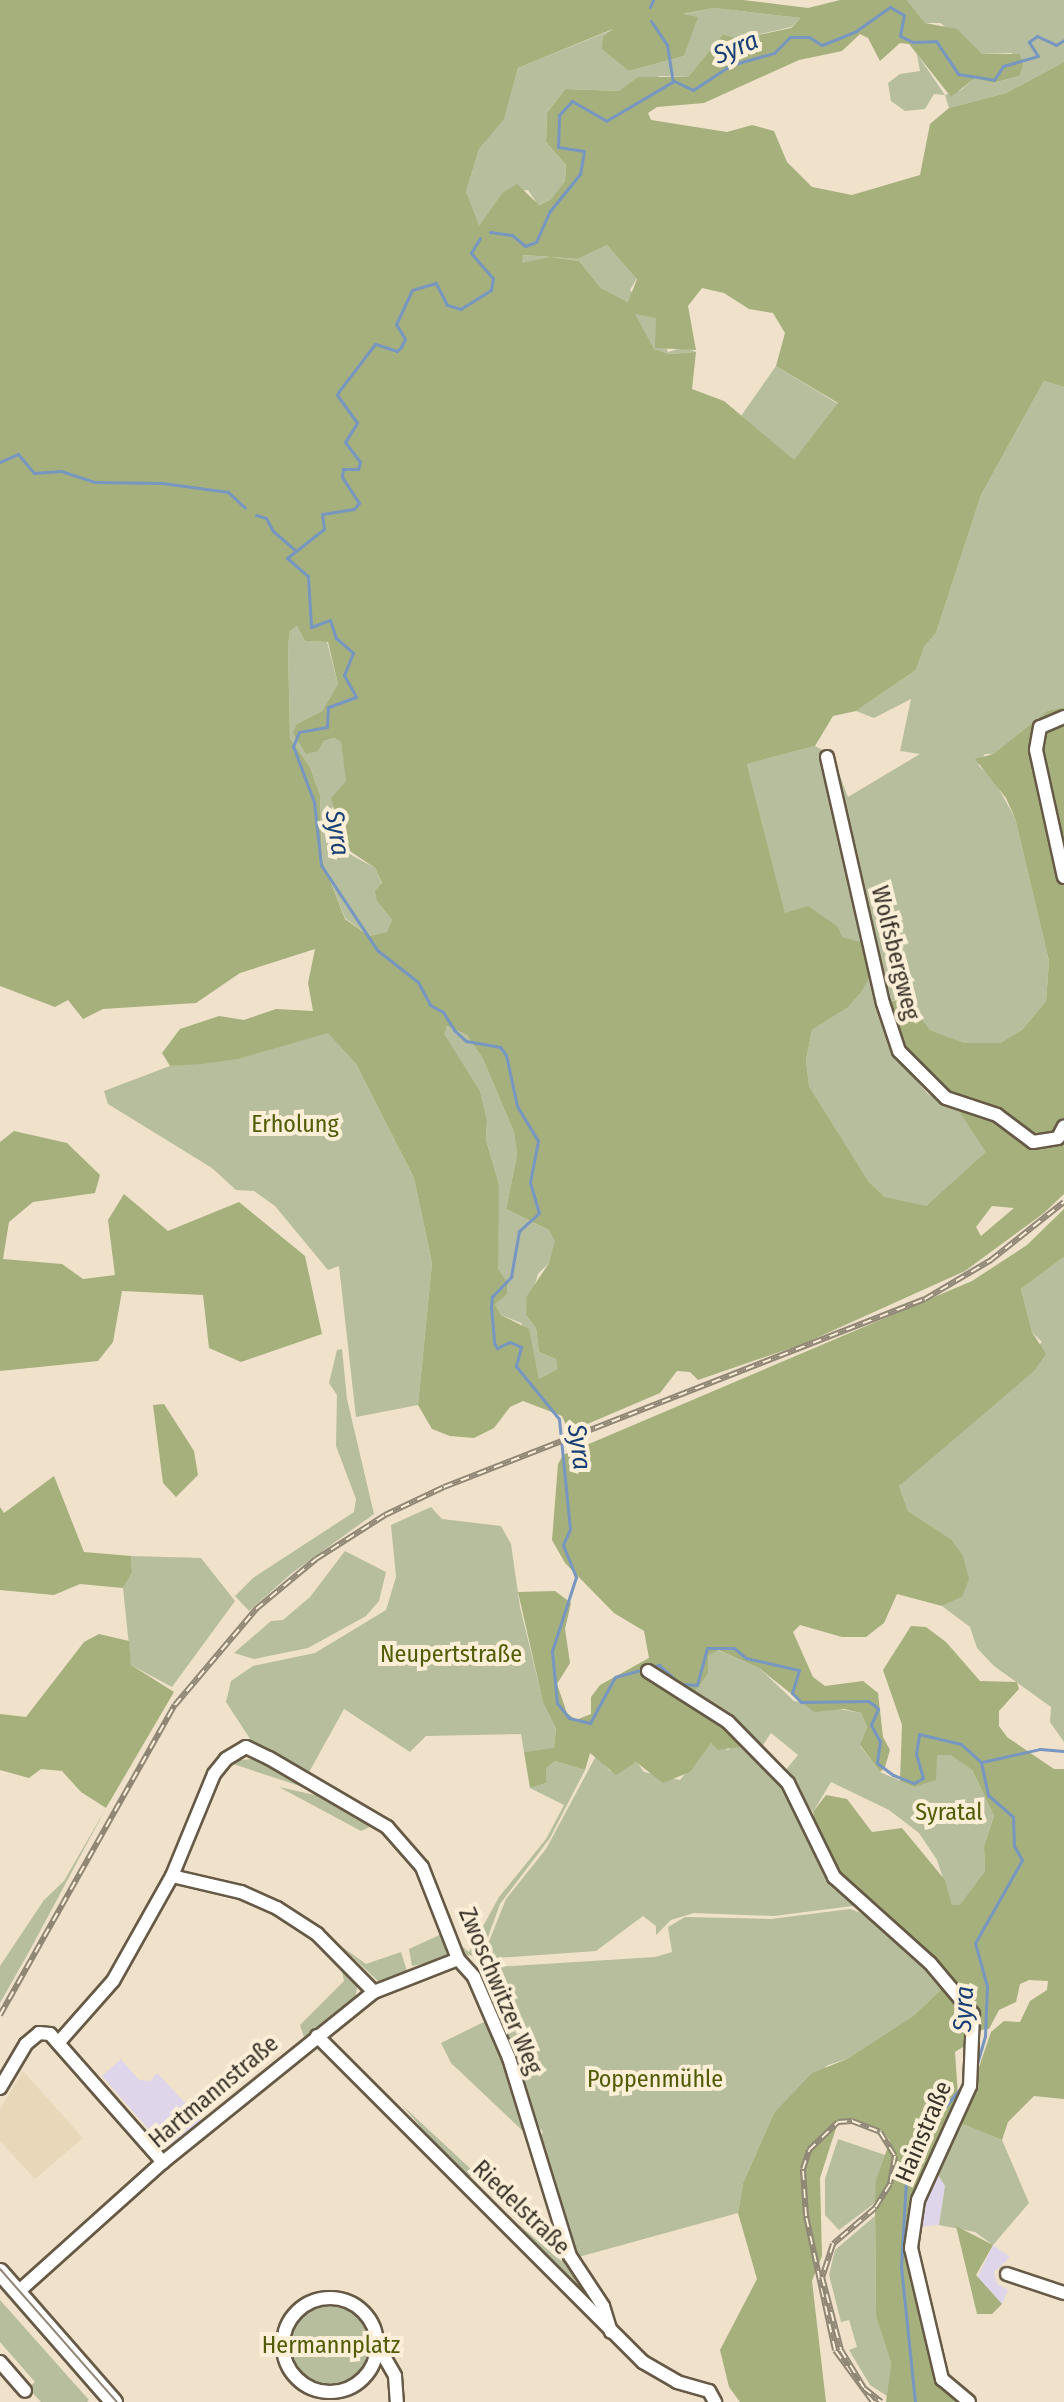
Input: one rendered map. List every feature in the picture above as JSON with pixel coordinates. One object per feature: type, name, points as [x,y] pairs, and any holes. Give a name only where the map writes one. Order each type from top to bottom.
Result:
[{"type":"street","points":[[1064,717],[1040,727],[1036,750],[1064,877]]},
{"type":"street","name":"Wolfsbergweg","points":[[827,757],[883,1003],[899,1051],[946,1098],[997,1115],[1033,1142],[1058,1138],[1064,1126]]},
{"type":"street","name":"Hainstraße","points":[[648,1671],[728,1722],[788,1783],[811,1821],[828,1867],[866,1907],[967,2001],[973,2014],[970,2086],[918,2200],[911,2248],[942,2379],[969,2402]]},
{"type":"street","name":"Zwoschwitzer Weg","points":[[172,1876],[214,1774],[226,1759],[246,1747],[338,1795],[409,1848],[435,1893],[458,1959],[474,1977],[509,2058],[570,2256],[603,2306],[611,2332]]},
{"type":"street","points":[[59,2042],[99,2002],[172,1876],[241,1892],[277,1908],[317,1934],[374,1992]]},
{"type":"street","name":"Hartmannstraße","points":[[18,2292],[163,2162],[374,1992],[458,1959]]},
{"type":"street","points":[[0,2088],[26,2044],[39,2033],[59,2042],[163,2162]]},
{"type":"street","name":"Riedelstraße","points":[[317,2036],[611,2332],[658,2374],[712,2396]]},
{"type":"street","points":[[0,2272],[114,2402]]},
{"type":"street","points":[[1007,2274],[1064,2293]]},
{"type":"street","points":[[378,2346],[363,2379],[330,2393],[296,2378],[283,2345],[297,2312],[331,2298],[364,2312],[395,2376],[397,2402]]},
{"type":"street","points":[[0,2362],[25,2391]]},
{"type":"shaded area","points":[[121,2059],[139,2080],[150,2081],[157,2073],[202,2121],[165,2148],[102,2076]]},
{"type":"shaded area","points":[[23,2071],[83,2138],[35,2179],[0,2141],[0,2109]]},
{"type":"shaded area","points":[[937,2173],[945,2186],[939,2225],[917,2227]]},
{"type":"shaded area","points":[[993,2245],[1010,2257],[994,2272],[997,2284],[1008,2290],[1002,2304],[976,2281]]},
{"type":"green space","points":[[0,0],[743,0],[808,8],[840,0],[907,0],[925,23],[957,29],[982,54],[1020,54],[1023,66],[1019,76],[993,83],[975,78],[951,97],[909,44],[900,43],[880,61],[868,38],[860,34],[842,51],[799,60],[704,103],[657,107],[648,113],[651,120],[727,132],[752,125],[774,131],[787,162],[812,187],[852,195],[920,175],[930,124],[949,108],[1006,93],[1064,62],[1064,387],[1044,381],[981,495],[936,633],[924,647],[916,670],[856,711],[833,716],[815,746],[747,764],[785,913],[808,906],[838,927],[842,937],[864,943],[869,978],[861,992],[847,1008],[812,1030],[806,1060],[809,1086],[869,1182],[885,1197],[926,1206],[986,1152],[958,1110],[899,1046],[890,1002],[906,997],[930,1030],[964,1043],[1000,1043],[1022,1030],[1046,1001],[1049,961],[1015,818],[1006,798],[975,759],[993,754],[1047,711],[1064,707],[1064,1194],[1044,1213],[965,1271],[803,1344],[698,1380],[690,1372],[677,1371],[660,1393],[585,1425],[567,1427],[562,1416],[523,1401],[510,1407],[494,1428],[474,1438],[450,1436],[432,1429],[418,1405],[432,1263],[414,1178],[356,1064],[328,1033],[239,1059],[201,1064],[170,1066],[162,1053],[180,1029],[219,1016],[244,1020],[276,1009],[313,1011],[308,983],[315,949],[240,973],[196,1003],[103,1009],[83,1019],[68,1000],[55,1007],[0,986]],"holes":[[[714,8],[801,18],[791,28],[739,39],[723,34],[688,77],[638,77],[619,91],[565,89],[547,113],[546,142],[566,165],[565,181],[551,199],[539,205],[517,184],[502,193],[479,226],[466,192],[479,149],[504,119],[518,68],[613,29],[603,37],[602,49],[629,71],[684,56],[698,17],[683,14]],[[607,245],[637,279],[628,302],[601,288],[579,261],[550,257],[522,263],[523,255],[578,259]],[[702,288],[724,293],[749,309],[773,313],[785,333],[776,366],[838,403],[794,460],[724,401],[692,389],[696,352],[669,354],[654,349],[635,314],[656,318],[655,348],[696,350],[688,306]],[[297,626],[305,641],[328,642],[338,684],[322,711],[297,724],[293,733],[306,754],[318,751],[324,741],[334,738],[341,742],[346,781],[331,798],[339,828],[335,841],[375,868],[382,883],[375,891],[377,901],[392,920],[387,932],[369,936],[345,919],[322,859],[320,795],[310,767],[290,738],[290,631]],[[447,1026],[467,1035],[483,1059],[514,1132],[517,1155],[506,1209],[549,1230],[555,1241],[549,1263],[527,1296],[526,1315],[536,1328],[539,1352],[556,1359],[557,1369],[539,1379],[529,1329],[501,1315],[495,1304],[507,1294],[507,1282],[498,1269],[499,1184],[486,1140],[487,1120],[480,1091],[444,1034]],[[992,1206],[1014,1208],[981,1236],[976,1227]]]},
{"type":"green space","points":[[907,0],[1064,0],[1064,62],[1006,93],[949,108],[945,95],[961,90],[975,78],[993,83],[1019,76],[1012,53],[982,54],[940,23],[925,23]]},
{"type":"green space","points":[[714,8],[802,18],[791,27],[739,39],[723,34],[688,77],[660,76],[619,91],[565,89],[547,113],[546,142],[566,165],[565,181],[551,199],[538,205],[528,190],[502,193],[477,230],[466,192],[479,149],[504,118],[518,68],[617,28],[629,71],[684,56],[697,17],[680,15]]},
{"type":"green space","points":[[917,54],[945,95],[934,94],[925,109],[905,111],[891,101],[888,83],[900,74],[920,71]]},
{"type":"green space","points":[[607,245],[637,278],[630,290],[656,317],[668,352],[685,347],[696,352],[669,354],[653,349],[628,302],[601,288],[579,261],[550,257],[578,259]]},
{"type":"green space","points":[[522,255],[550,257],[522,264]]},
{"type":"green space","points":[[776,366],[838,404],[794,461],[741,416]]},
{"type":"green space","points":[[1044,381],[1064,387],[1064,707],[1047,711],[993,754],[985,754],[978,765],[994,780],[1015,818],[1049,961],[1046,1001],[1022,1030],[1000,1043],[963,1043],[930,1030],[906,997],[878,1005],[894,1047],[915,1079],[928,1094],[958,1110],[987,1152],[926,1206],[908,1206],[885,1197],[869,1182],[809,1086],[806,1060],[812,1030],[847,1008],[842,937],[785,914],[747,764],[815,746],[832,755],[848,797],[920,754],[900,751],[911,699],[874,718],[856,711],[916,670],[924,647],[936,633],[981,495]]},
{"type":"green space","points":[[297,626],[305,641],[327,642],[338,684],[322,711],[297,724],[318,751],[324,741],[334,738],[341,742],[347,781],[331,810],[339,828],[337,847],[375,868],[382,884],[377,901],[392,920],[388,932],[369,936],[345,918],[322,859],[320,795],[310,767],[290,738],[288,646],[290,631]]},
{"type":"green space","points":[[447,1026],[467,1035],[483,1059],[514,1132],[517,1155],[506,1209],[549,1230],[556,1241],[549,1263],[538,1274],[526,1315],[536,1328],[539,1352],[556,1359],[557,1369],[539,1379],[531,1342],[521,1323],[501,1315],[495,1304],[499,1184],[486,1140],[487,1120],[480,1091],[443,1034]]},
{"type":"green space","name":"Erholung","points":[[328,1032],[356,1064],[414,1178],[432,1263],[418,1405],[356,1417],[339,1266],[328,1270],[275,1206],[254,1191],[236,1190],[212,1168],[108,1104],[104,1091],[170,1066],[239,1059]]},
{"type":"green space","points":[[14,1131],[67,1143],[100,1175],[95,1193],[33,1202],[9,1222],[3,1259],[62,1264],[83,1279],[115,1275],[108,1220],[124,1194],[168,1231],[239,1202],[305,1256],[322,1334],[241,1362],[209,1348],[203,1295],[122,1291],[113,1342],[98,1361],[0,1371],[0,1142]]},
{"type":"green space","points":[[1064,1209],[1064,1257],[1021,1289],[1032,1332],[1046,1354],[1034,1371],[899,1486],[908,1511],[951,1539],[963,1556],[969,1579],[962,1597],[942,1606],[897,1594],[884,1623],[866,1637],[842,1637],[800,1625],[793,1632],[813,1677],[825,1686],[863,1681],[878,1693],[883,1737],[890,1750],[885,1767],[880,1772],[860,1745],[867,1727],[861,1713],[844,1709],[814,1712],[759,1668],[718,1650],[708,1656],[708,1674],[694,1693],[708,1702],[707,1712],[740,1740],[740,1747],[718,1750],[711,1743],[690,1772],[663,1783],[636,1762],[616,1775],[590,1753],[585,1770],[555,1761],[546,1768],[546,1783],[530,1788],[524,1752],[554,1748],[556,1728],[543,1702],[518,1592],[555,1591],[571,1603],[565,1629],[570,1663],[557,1684],[567,1713],[576,1720],[591,1714],[591,1697],[600,1685],[649,1658],[644,1631],[614,1613],[565,1563],[552,1540],[558,1464],[563,1455],[972,1281],[1027,1245]]},
{"type":"green space","points":[[1064,1257],[1064,1742],[1050,1722],[1051,1707],[994,1666],[977,1648],[970,1627],[942,1606],[962,1597],[951,1539],[908,1511],[899,1486],[1042,1342],[1032,1332],[1021,1289]]},
{"type":"green space","points":[[342,1349],[347,1399],[374,1514],[292,1573],[249,1611],[235,1596],[253,1578],[354,1512],[356,1499],[336,1446],[337,1395],[329,1383],[337,1350]]},
{"type":"green space","points":[[164,1404],[194,1451],[198,1475],[176,1497],[163,1483],[153,1405]]},
{"type":"green space","points":[[54,1476],[84,1552],[131,1556],[132,1573],[123,1588],[80,1584],[54,1595],[0,1590],[0,1507],[4,1513]]},
{"type":"green space","name":"Neupertstraße","points":[[431,1507],[442,1519],[501,1526],[511,1544],[520,1607],[543,1701],[556,1727],[554,1749],[524,1752],[521,1734],[426,1736],[410,1752],[344,1709],[308,1774],[256,1748],[226,1702],[231,1681],[253,1666],[315,1653],[386,1610],[396,1577],[391,1525]]},
{"type":"green space","points":[[345,1551],[386,1572],[379,1601],[366,1616],[308,1648],[254,1659],[234,1653],[271,1621],[283,1620],[310,1597]]},
{"type":"green space","points":[[131,1556],[201,1558],[235,1601],[172,1687],[131,1665],[123,1588],[132,1573]]},
{"type":"green space","points":[[911,1626],[926,1627],[946,1642],[980,1681],[1017,1682],[1019,1689],[999,1711],[999,1726],[1007,1737],[1054,1769],[1064,1769],[1064,2099],[1034,2096],[1008,2122],[1002,2140],[960,2123],[991,2032],[1004,2021],[1020,2022],[1030,2001],[1047,1990],[1048,1981],[1029,1980],[1020,1984],[1016,2002],[999,2010],[989,2029],[973,2031],[969,2043],[955,2052],[958,2096],[953,2115],[908,2225],[916,2305],[934,2371],[957,2402],[886,2402],[891,2363],[876,2316],[875,2203],[876,2180],[890,2141],[881,2130],[852,2119],[839,2119],[820,2178],[822,2256],[812,2281],[826,2402],[740,2402],[729,2387],[720,2350],[757,2279],[738,2213],[743,2183],[774,2113],[812,2073],[847,2059],[913,2016],[945,1986],[834,1868],[819,1839],[813,1812],[826,1795],[847,1799],[872,1832],[902,1828],[945,1880],[952,1905],[960,1905],[985,1871],[984,1846],[994,1816],[972,1770],[950,1755],[937,1755],[936,1780],[914,1787],[900,1781],[902,1725],[883,1670]]},
{"type":"green space","points":[[99,1634],[129,1641],[131,1665],[174,1692],[106,1808],[81,1792],[62,1771],[41,1769],[29,1778],[0,1770],[0,1714],[26,1717],[84,1642]]},
{"type":"green space","name":"Syratal","points":[[717,1650],[759,1668],[794,1701],[861,1713],[867,1727],[860,1746],[880,1772],[914,1787],[937,1755],[950,1755],[972,1770],[994,1816],[984,1846],[985,1871],[960,1906],[952,1905],[937,1860],[919,1833],[889,1810],[831,1782],[813,1812],[784,1772],[798,1755],[771,1733],[761,1748],[694,1693],[708,1674],[708,1656]]},
{"type":"green space","points":[[740,1740],[781,1781],[860,1905],[774,1916],[694,1913],[671,1920],[656,1935],[656,1926],[643,1916],[596,1951],[482,1959],[506,1899],[546,1849],[596,1756],[610,1771],[637,1762],[644,1772],[680,1780],[711,1743],[728,1750]]},
{"type":"green space","points":[[264,1761],[327,1795],[227,1762]]},
{"type":"green space","points":[[555,1761],[585,1770],[550,1838],[500,1904],[479,1956],[464,1955],[459,1944],[469,1952],[499,1897],[546,1839],[564,1805],[530,1788],[546,1783],[545,1768]]},
{"type":"green space","points":[[279,1787],[333,1799],[374,1825],[361,1831]]},
{"type":"green space","points":[[106,1808],[0,2003],[0,1966],[44,1900],[64,1881]]},
{"type":"green space","name":"Poppenmühle","points":[[850,1909],[877,1919],[945,1986],[913,2016],[847,2059],[828,2065],[774,2113],[743,2183],[738,2213],[575,2258],[540,2137],[543,2132],[533,2120],[474,1972],[478,1968],[655,1957],[672,1952],[668,1927],[685,1917],[771,1919]]},
{"type":"green space","points":[[446,1932],[452,1952],[449,1959],[412,1966],[409,1949]]},
{"type":"green space","points":[[341,1946],[366,1964],[401,1952],[407,1971],[380,1983]]},
{"type":"green space","points":[[341,1966],[358,1981],[355,2000],[304,2037],[300,2025],[344,1981]]},
{"type":"green space","points":[[490,2019],[528,2129],[524,2132],[451,2063],[441,2043]]},
{"type":"green space","points":[[402,2105],[474,2172],[467,2180],[485,2195],[478,2194]]},
{"type":"green space","points":[[960,2123],[1002,2140],[1029,2203],[993,2245],[975,2232],[939,2225],[945,2186],[937,2173]]},
{"type":"green space","points":[[838,2139],[885,2155],[875,2203],[839,2230],[825,2215],[825,2179]]},
{"type":"green space","points":[[543,2170],[596,2306],[491,2205],[491,2201],[561,2261],[565,2256]]},
{"type":"green space","points":[[875,2216],[876,2315],[891,2363],[887,2396],[870,2385],[849,2350],[857,2347],[849,2320],[841,2322],[829,2275],[835,2250]]},
{"type":"green space","points":[[956,2226],[993,2245],[976,2275],[1002,2304],[992,2314],[977,2314]]},
{"type":"green space","points":[[0,2300],[89,2400],[87,2402],[41,2402],[28,2388],[35,2382],[0,2342]]},
{"type":"green space","name":"Hermannplatz","points":[[330,2305],[345,2308],[358,2317],[367,2330],[370,2345],[367,2360],[358,2373],[345,2382],[330,2385],[315,2382],[302,2373],[293,2360],[290,2345],[293,2330],[302,2317],[315,2308]]},
{"type":"waterway","points":[[650,7],[653,0]]},
{"type":"waterway","name":"Syra","points":[[490,232],[512,235],[525,246],[536,242],[550,211],[580,174],[584,151],[558,147],[559,115],[572,101],[606,121],[674,81],[693,90],[731,65],[774,53],[790,37],[809,37],[822,45],[856,31],[890,7],[904,15],[900,36],[913,42],[936,41],[958,74],[994,80],[1003,66],[1038,56],[1029,42],[1037,36],[1056,45],[1064,40]]},
{"type":"waterway","points":[[651,21],[667,45],[673,81]]},
{"type":"waterway","name":"Syra","points":[[480,238],[471,253],[493,278],[491,290],[461,309],[447,305],[436,283],[412,290],[396,324],[405,339],[401,347],[397,351],[375,344],[339,391],[337,395],[357,423],[345,442],[360,462],[358,469],[343,469],[342,477],[359,503],[354,509],[322,514],[324,529],[287,558],[308,576],[311,627],[330,620],[336,638],[353,653],[344,675],[356,697],[328,707],[327,727],[299,732],[293,746],[314,802],[321,865],[377,950],[418,982],[430,1005],[443,1012],[455,1031],[466,1041],[500,1047],[506,1055],[517,1106],[538,1141],[530,1182],[539,1213],[519,1231],[511,1277],[492,1297],[491,1306],[497,1348],[510,1342],[521,1347],[516,1366],[559,1419],[570,1529],[563,1545],[576,1577],[552,1651],[557,1703],[569,1718],[590,1723],[615,1677],[659,1665],[680,1684],[697,1685],[707,1648],[734,1648],[746,1658],[799,1670],[792,1693],[801,1702],[868,1701],[874,1705],[878,1709],[871,1725],[880,1741],[877,1763],[893,1775],[914,1783],[923,1778],[916,1754],[919,1734],[961,1744],[981,1762],[988,1795],[1013,1817],[1014,1846],[1022,1860],[975,1943],[987,1986],[985,2036],[975,2070]]},
{"type":"waterway","points":[[0,462],[18,454],[34,473],[61,471],[94,482],[162,483],[228,492],[245,508]]},
{"type":"waterway","points":[[256,515],[266,518],[273,531],[294,549]]},
{"type":"waterway","points":[[982,1762],[1040,1749],[1064,1751]]},
{"type":"waterway","name":"Syra","points":[[915,2402],[901,2267],[906,2181],[927,2128],[965,2083]]},
{"type":"tram line","points":[[0,2269],[117,2402]]},
{"type":"railway","points":[[0,2015],[175,1705],[256,1609],[316,1559],[385,1515],[444,1487],[925,1299],[991,1260],[1064,1202]]},
{"type":"railway","points":[[873,2402],[835,2350],[806,2216],[803,2169],[809,2150],[838,2122],[852,2121],[880,2132],[895,2156],[890,2184],[875,2208],[833,2244],[822,2277],[841,2350],[864,2388],[881,2402]]}]
